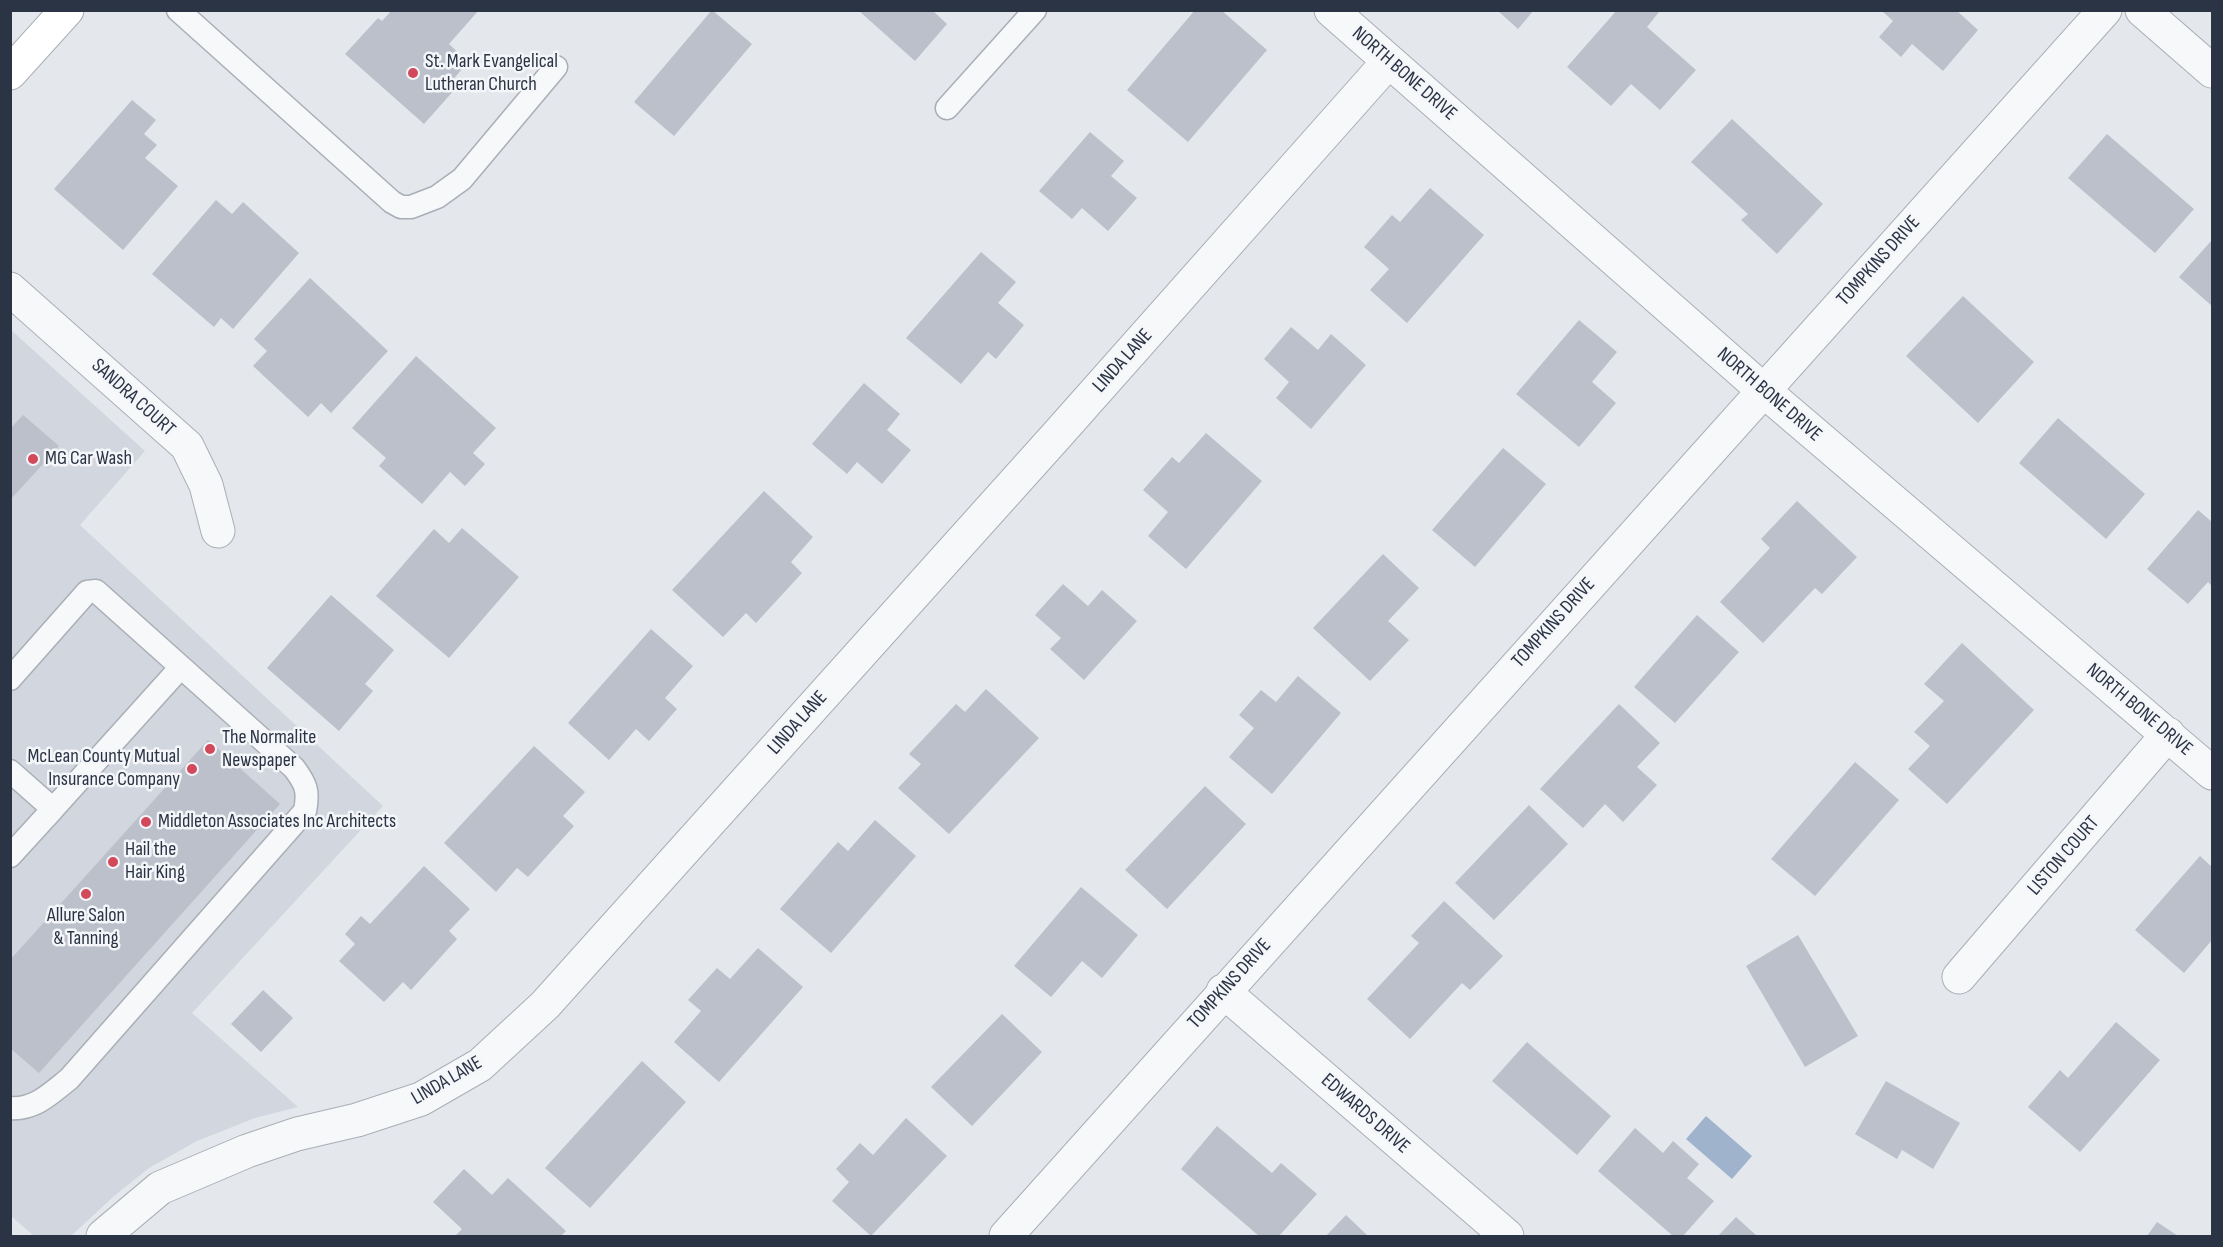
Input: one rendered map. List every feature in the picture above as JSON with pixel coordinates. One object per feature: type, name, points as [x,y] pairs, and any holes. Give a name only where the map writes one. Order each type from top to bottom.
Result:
[{"type":"main road","points":[[10,73],[67,10]]},
{"type":"street","name":"NORTH BONE DRIVE","points":[[1331,10],[1763,390],[2212,773]]},
{"type":"street","name":"TOMPKINS DRIVE","points":[[1006,1236],[1223,991],[2105,10]]},
{"type":"street","points":[[2142,10],[2212,71]]},
{"type":"street","name":"LINDA LANE","points":[[103,1236],[160,1188],[247,1151],[297,1134],[357,1120],[421,1099],[480,1065],[545,1005],[1389,62]]},
{"type":"street","name":"SANDRA COURT","points":[[10,288],[186,446],[206,485],[218,531]]},
{"type":"street","name":"LISTON COURT","points":[[1959,977],[2168,734]]},
{"type":"street","name":"EDWARDS DRIVE","points":[[1223,991],[1507,1236]]},
{"type":"lane","points":[[178,10],[392,202],[401,207],[411,207],[437,197],[462,178],[556,67]]},
{"type":"lane","points":[[947,108],[1035,10]]},
{"type":"lane","points":[[10,678],[87,592],[96,591],[294,768],[302,779],[308,795],[305,811],[69,1078],[45,1099],[32,1106],[10,1108]]},
{"type":"lane","points":[[10,856],[182,667]]},
{"type":"lane","points":[[10,771],[52,809]]},
{"type":"shaded area","points":[[11,330],[145,451],[80,525],[383,806],[192,1013],[298,1107],[255,1118],[197,1141],[149,1168],[71,1236],[34,1236],[11,1216]]},
{"type":"water","points":[[1706,1116],[1752,1156],[1732,1179],[1686,1139]]},
{"type":"building","name":"St. Mark Evangelical Lutheran Church","points":[[392,10],[479,10],[449,44],[468,62],[450,83],[456,88],[424,124],[345,54],[378,18],[382,21]]},
{"type":"building","points":[[712,10],[752,44],[674,136],[634,102]]},
{"type":"building","points":[[858,10],[932,10],[947,24],[915,61]]},
{"type":"building","points":[[1195,10],[1221,10],[1267,50],[1188,142],[1127,90]]},
{"type":"building","points":[[1497,10],[1534,10],[1518,29]]},
{"type":"building","points":[[1617,10],[1657,10],[1659,12],[1647,27],[1696,70],[1660,110],[1631,84],[1611,106],[1567,67]]},
{"type":"building","points":[[1881,10],[1956,10],[1978,30],[1943,71],[1912,44],[1901,57],[1879,37],[1893,21]]},
{"type":"building","points":[[132,100],[156,120],[144,134],[157,145],[145,158],[178,186],[123,250],[54,189]]},
{"type":"building","points":[[1732,119],[1823,204],[1777,254],[1741,220],[1748,214],[1691,162]]},
{"type":"building","points":[[1090,132],[1124,161],[1111,176],[1137,198],[1108,231],[1082,208],[1072,219],[1039,191]]},
{"type":"building","points":[[2107,134],[2194,209],[2155,253],[2068,178]]},
{"type":"building","points":[[1430,188],[1484,235],[1407,323],[1370,290],[1389,269],[1364,247],[1392,215],[1400,222]]},
{"type":"building","points":[[216,200],[232,214],[243,202],[299,253],[233,329],[221,318],[214,327],[152,274]]},
{"type":"building","points":[[2212,240],[2212,306],[2179,277]]},
{"type":"building","points":[[981,252],[1016,282],[998,303],[1024,325],[996,359],[988,352],[961,384],[906,338]]},
{"type":"building","points":[[310,278],[388,351],[331,413],[321,403],[308,417],[253,366],[267,351],[254,339]]},
{"type":"building","points":[[1963,296],[2034,362],[1978,423],[1906,356]]},
{"type":"building","points":[[1579,320],[1617,352],[1592,382],[1616,403],[1579,447],[1516,394]]},
{"type":"building","points":[[1291,327],[1318,350],[1331,334],[1366,365],[1311,429],[1276,398],[1289,382],[1264,359]]},
{"type":"building","points":[[416,356],[496,428],[473,453],[485,464],[465,486],[450,472],[422,504],[379,466],[386,458],[352,428]]},
{"type":"building","points":[[864,383],[900,414],[887,430],[911,450],[882,484],[857,462],[847,474],[812,444]]},
{"type":"building","name":"MG Car Wash","points":[[23,415],[59,446],[55,450],[60,454],[48,468],[43,464],[10,500],[10,429]]},
{"type":"building","points":[[2058,418],[2145,494],[2106,539],[2019,463]]},
{"type":"building","points":[[1206,433],[1262,481],[1186,569],[1148,536],[1168,512],[1143,490],[1172,457],[1179,463]]},
{"type":"building","points":[[1503,448],[1546,484],[1475,567],[1432,530]]},
{"type":"building","points":[[764,491],[813,537],[791,562],[802,573],[756,623],[746,613],[723,637],[672,590]]},
{"type":"building","points":[[1797,501],[1857,557],[1822,594],[1815,588],[1763,643],[1720,602],[1770,548],[1761,539]]},
{"type":"building","points":[[2198,510],[2212,522],[2212,586],[2208,582],[2188,604],[2147,569]]},
{"type":"building","points":[[462,528],[519,577],[449,658],[376,596],[434,529],[449,543]]},
{"type":"building","points":[[1383,554],[1419,588],[1388,621],[1409,640],[1370,681],[1313,628]]},
{"type":"building","points":[[1063,584],[1088,606],[1102,590],[1137,621],[1084,680],[1050,649],[1061,638],[1035,615]]},
{"type":"building","points":[[331,595],[394,650],[365,684],[373,691],[339,731],[267,668]]},
{"type":"building","points":[[1697,615],[1739,652],[1675,723],[1634,687]]},
{"type":"building","points":[[651,629],[693,666],[665,698],[677,709],[649,741],[636,729],[609,760],[568,723]]},
{"type":"building","points":[[1962,643],[2034,710],[1947,804],[1908,769],[1930,746],[1914,732],[1944,701],[1924,684]]},
{"type":"building","points":[[1298,676],[1341,713],[1272,794],[1229,757],[1254,728],[1239,715],[1261,690],[1276,702]]},
{"type":"building","points":[[986,689],[1039,738],[949,834],[898,788],[921,764],[909,754],[956,704],[965,712]]},
{"type":"building","points":[[1619,704],[1660,743],[1637,767],[1657,785],[1623,822],[1605,804],[1583,828],[1540,789]]},
{"type":"building","points":[[208,740],[280,804],[39,1073],[10,1048],[10,960]]},
{"type":"building","points":[[534,746],[585,792],[563,816],[574,826],[528,877],[517,868],[496,892],[444,843]]},
{"type":"building","points":[[1855,762],[1899,800],[1815,896],[1771,859]]},
{"type":"building","points":[[1205,786],[1246,824],[1167,909],[1125,870]]},
{"type":"building","points":[[1529,805],[1568,844],[1494,920],[1455,883]]},
{"type":"building","points":[[875,820],[916,856],[831,953],[780,909],[838,842],[848,851]]},
{"type":"building","points":[[2200,856],[2212,867],[2212,940],[2184,973],[2135,930]]},
{"type":"building","points":[[424,866],[470,909],[449,931],[457,939],[411,990],[403,982],[384,1002],[339,961],[355,944],[345,934],[361,916],[370,924]]},
{"type":"building","points":[[1081,887],[1138,935],[1102,978],[1082,961],[1051,997],[1014,966]]},
{"type":"building","points":[[1444,901],[1503,956],[1470,990],[1462,983],[1410,1039],[1367,999],[1419,943],[1411,936]]},
{"type":"building","points":[[1798,935],[1858,1036],[1805,1067],[1746,966]]},
{"type":"building","points":[[758,948],[803,987],[719,1082],[674,1042],[701,1011],[688,1000],[717,968],[730,979]]},
{"type":"building","points":[[263,990],[293,1018],[261,1052],[231,1024]]},
{"type":"building","points":[[1002,1014],[1042,1052],[972,1126],[931,1087]]},
{"type":"building","points":[[2116,1022],[2160,1060],[2080,1152],[2028,1107],[2060,1070],[2068,1078]]},
{"type":"building","points":[[1527,1042],[1611,1116],[1577,1155],[1492,1081]]},
{"type":"building","points":[[642,1061],[686,1102],[590,1208],[545,1168]]},
{"type":"building","points":[[1886,1081],[1960,1123],[1933,1169],[1902,1150],[1897,1159],[1855,1134]]},
{"type":"building","points":[[906,1118],[947,1156],[871,1236],[832,1201],[849,1182],[836,1169],[860,1143],[873,1155]]},
{"type":"building","points":[[1217,1126],[1272,1173],[1281,1163],[1317,1194],[1279,1236],[1259,1236],[1181,1169]]},
{"type":"building","points":[[1635,1128],[1663,1153],[1673,1141],[1699,1164],[1687,1178],[1714,1201],[1683,1236],[1673,1236],[1598,1171]]},
{"type":"building","points":[[464,1169],[492,1195],[508,1178],[566,1231],[561,1236],[455,1236],[462,1229],[433,1202]]},
{"type":"building","points":[[1346,1215],[1368,1236],[1326,1236]]},
{"type":"building","points":[[1736,1217],[1757,1236],[1718,1236]]},
{"type":"building","points":[[2157,1222],[2178,1236],[2147,1236]]},
{"type":"place","name":"St. Mark Evangelical Lutheran Church","points":[[413,73]]},
{"type":"place","name":"MG Car Wash","points":[[33,459]]},
{"type":"place","name":"The Normalite Newspaper","points":[[210,749]]},
{"type":"place","name":"McLean County Mutual Insurance Company","points":[[192,769]]},
{"type":"place","name":"Middleton Associates Inc Architects","points":[[146,822]]},
{"type":"place","name":"Hail the Hair King","points":[[113,862]]},
{"type":"place","name":"Allure Salon & Tanning","points":[[86,894]]}]
